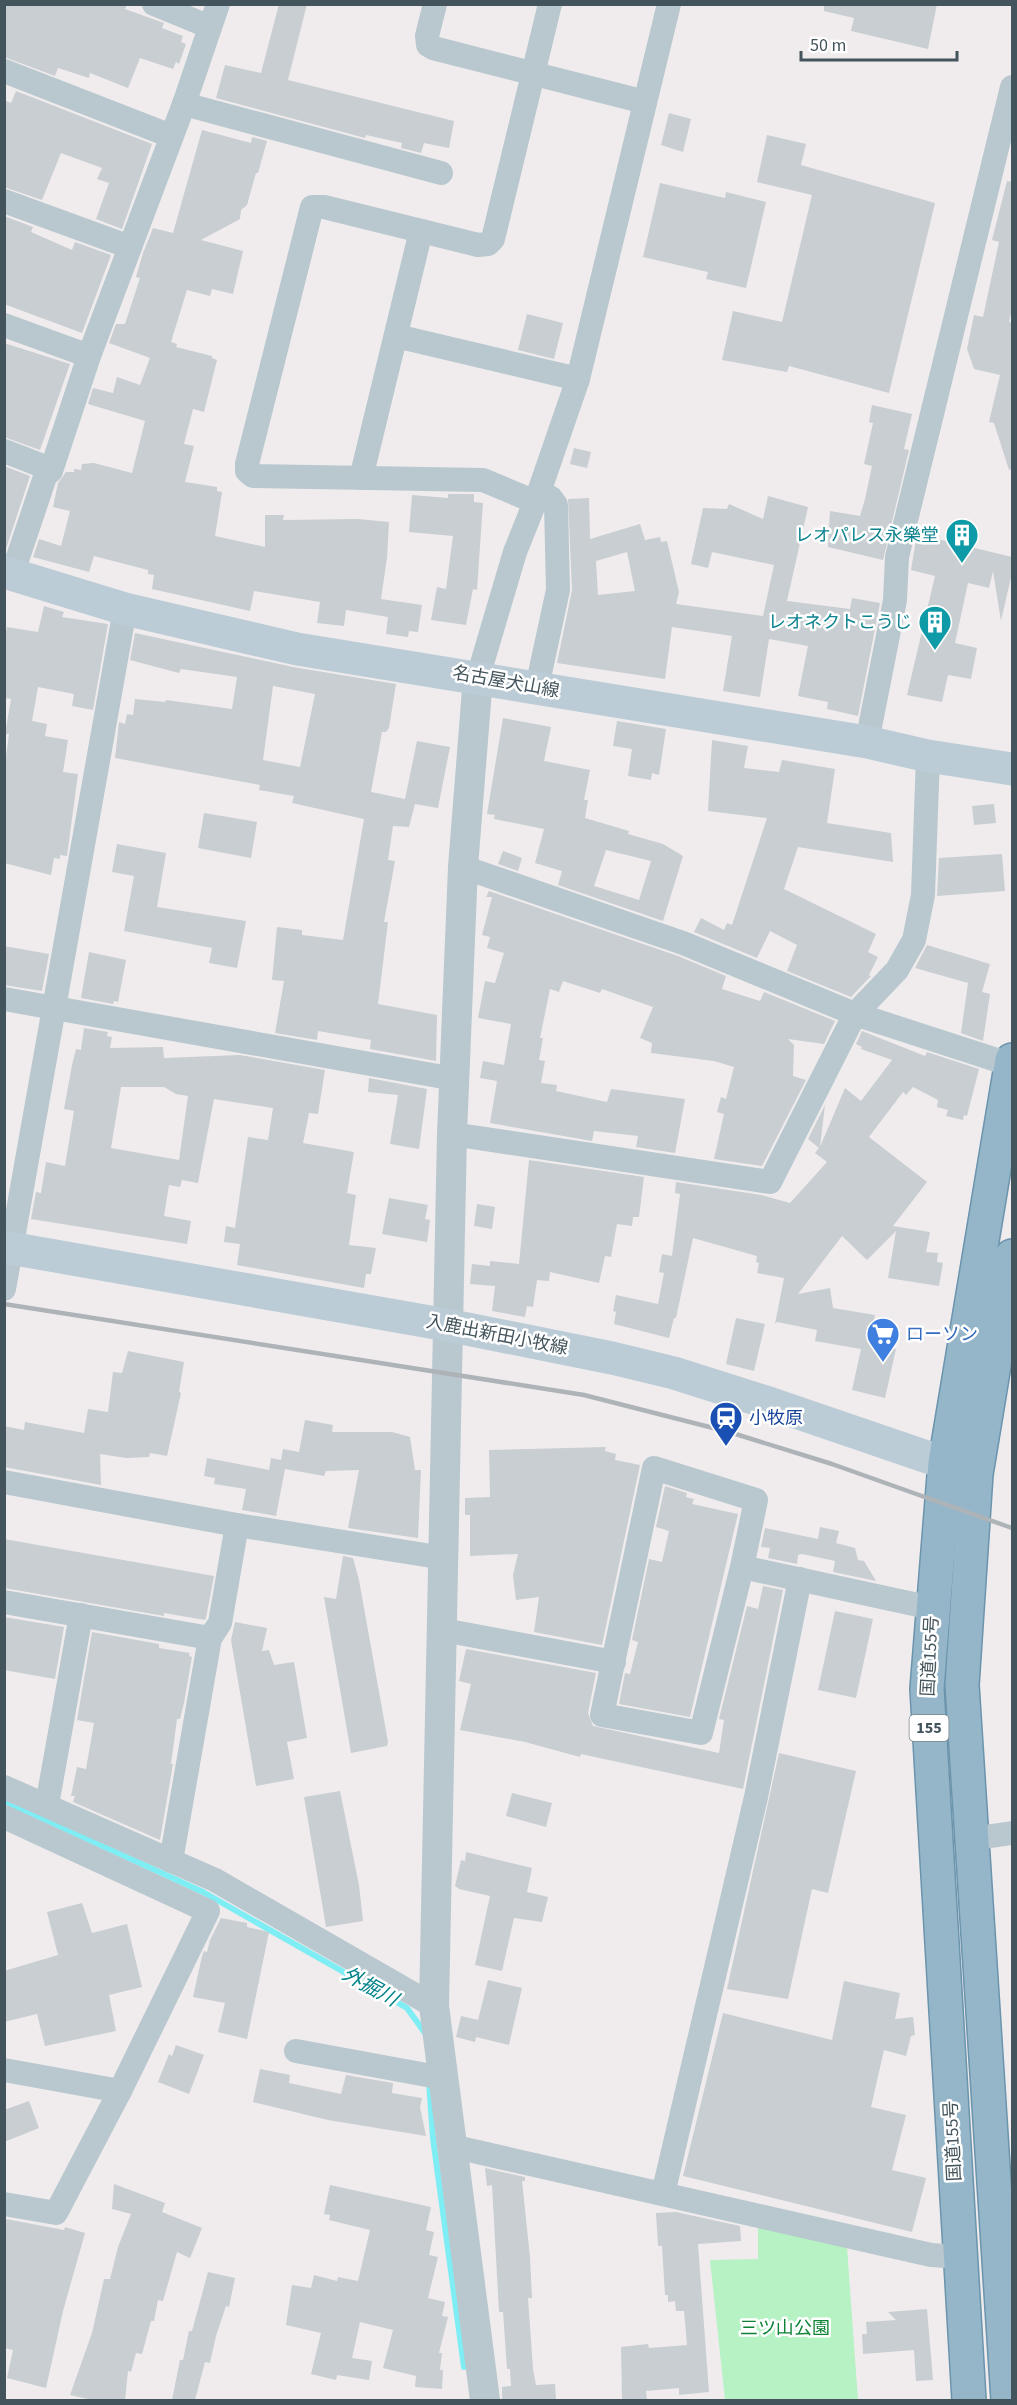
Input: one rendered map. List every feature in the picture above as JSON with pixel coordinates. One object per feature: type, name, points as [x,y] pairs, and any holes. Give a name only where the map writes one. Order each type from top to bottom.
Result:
[{"type":"highway","name":"国道155号","points":[[969,2400],[927,1689],[945,1463],[1012,1063]]},
{"type":"highway","name":"国道155号","points":[[1008,2400],[1006,2260],[971,1839],[962,1685],[976,1474],[1012,1256]]},
{"type":"main road","name":"名古屋犬山線","points":[[8,574],[125,609],[297,649],[867,742],[928,756],[1012,769]]},
{"type":"main road","name":"入鹿出新田小牧線","points":[[8,1247],[447,1325],[674,1373],[976,1474]]},
{"type":"street","points":[[154,4],[210,27]]},
{"type":"street","points":[[4,451],[51,471],[89,356],[184,104],[218,4]]},
{"type":"street","points":[[435,4],[427,36],[428,45],[645,102]]},
{"type":"street","points":[[537,687],[558,590],[556,505],[551,498],[536,496],[483,480],[253,476],[247,471],[247,464],[312,207],[324,207],[478,245],[488,244],[493,239],[550,4]]},
{"type":"street","points":[[485,2400],[434,2006],[443,1630],[447,1325],[463,867],[478,677],[514,552],[578,379],[669,4]]},
{"type":"street","points":[[4,71],[171,136]]},
{"type":"street","points":[[867,742],[895,600],[897,556],[1012,87]]},
{"type":"street","points":[[184,104],[441,173]]},
{"type":"street","points":[[4,201],[130,247]]},
{"type":"street","points":[[361,478],[421,231]]},
{"type":"street","points":[[4,325],[89,356]]},
{"type":"street","points":[[396,336],[578,379]]},
{"type":"street","points":[[8,574],[48,468]]},
{"type":"street","points":[[4,1289],[8,1247],[56,1008],[125,609]]},
{"type":"street","points":[[452,1134],[770,1182],[855,1014],[897,970],[914,940],[923,895],[928,756]]},
{"type":"street","points":[[463,867],[684,943],[855,1014],[1012,1063]]},
{"type":"street","points":[[4,999],[455,1078]]},
{"type":"street","points":[[654,1468],[756,1500],[742,1567],[700,1733],[602,1715],[654,1468]]},
{"type":"street","points":[[4,1482],[237,1525],[444,1558]]},
{"type":"street","points":[[171,1861],[210,1638],[220,1623],[237,1525]]},
{"type":"street","points":[[742,1567],[932,1608]]},
{"type":"street","points":[[663,2194],[756,1797],[800,1579]]},
{"type":"street","points":[[4,1602],[210,1638]]},
{"type":"street","points":[[47,1805],[81,1616]]},
{"type":"street","points":[[443,1630],[614,1662]]},
{"type":"street","points":[[4,1787],[215,1880],[434,2006]]},
{"type":"street","points":[[4,1817],[208,1911],[120,2091],[56,2213],[4,2204]]},
{"type":"street","points":[[971,1839],[1012,1833]]},
{"type":"street","points":[[203,1908],[215,1880]]},
{"type":"street","points":[[296,2051],[329,2067],[443,2078]]},
{"type":"street","points":[[4,2070],[120,2091]]},
{"type":"street","points":[[451,2145],[931,2254],[960,2257]]},
{"type":"green space","name":"三ツ山公園","points":[[758,2227],[847,2247],[858,2400],[725,2400],[710,2260],[758,2259]]},
{"type":"building","points":[[4,4],[127,4],[125,9],[164,23],[162,28],[183,36],[181,42],[186,44],[179,64],[176,62],[173,69],[140,58],[128,88],[90,73],[89,78],[58,68],[55,76],[4,57]]},
{"type":"building","points":[[279,4],[307,4],[288,80],[454,121],[449,148],[424,143],[421,153],[401,148],[402,143],[366,135],[365,138],[216,98],[225,65],[261,73]]},
{"type":"building","points":[[824,4],[937,4],[928,49],[851,31],[854,18],[824,11]]},
{"type":"building","points":[[16,91],[152,144],[122,229],[96,219],[109,183],[97,179],[102,168],[61,153],[42,200],[4,187],[4,100],[11,103]]},
{"type":"building","points":[[669,113],[691,119],[683,152],[661,145]]},
{"type":"building","points":[[202,130],[251,143],[252,137],[267,141],[247,205],[241,210],[240,219],[201,240],[243,251],[233,294],[212,289],[210,296],[187,290],[171,342],[177,344],[176,347],[212,356],[217,360],[204,412],[193,409],[184,444],[194,446],[185,482],[217,487],[217,491],[222,492],[215,536],[265,547],[265,515],[284,515],[283,520],[358,519],[389,522],[381,599],[422,605],[418,632],[409,631],[408,637],[386,634],[388,617],[346,610],[344,626],[317,623],[320,602],[254,591],[250,611],[152,589],[154,575],[148,574],[148,570],[94,556],[89,572],[33,557],[39,539],[61,546],[70,511],[53,507],[58,483],[66,472],[74,472],[74,469],[81,470],[82,464],[94,463],[132,473],[145,421],[88,404],[93,388],[113,393],[117,377],[140,385],[150,358],[109,343],[116,324],[125,324],[140,278],[136,277],[143,253],[153,228],[173,233]]},
{"type":"building","points":[[767,135],[806,144],[801,165],[935,203],[889,393],[789,366],[787,372],[722,360],[733,311],[782,322],[812,195],[757,182]]},
{"type":"building","points":[[1007,181],[1012,182],[1012,308],[1009,322],[1012,323],[1012,469],[1009,470],[994,423],[989,422],[1000,375],[974,369],[967,349],[974,315],[983,317],[999,242],[992,240]]},
{"type":"building","points":[[660,183],[725,198],[726,192],[766,202],[746,288],[706,279],[708,272],[643,257]]},
{"type":"building","points":[[4,216],[33,227],[31,232],[72,250],[75,242],[111,255],[82,333],[4,304]]},
{"type":"building","points":[[527,314],[563,323],[554,359],[518,350]]},
{"type":"building","points":[[4,343],[70,364],[40,450],[4,437]]},
{"type":"building","points":[[872,405],[912,414],[904,449],[909,450],[883,560],[828,547],[830,511],[860,516],[872,466],[864,464],[873,423],[869,422]]},
{"type":"building","points":[[574,448],[591,452],[587,468],[570,464]]},
{"type":"building","points":[[4,466],[30,476],[6,549],[4,549]]},
{"type":"building","points":[[448,494],[474,494],[474,502],[483,503],[477,590],[473,589],[466,625],[431,620],[437,587],[446,589],[453,536],[409,532],[412,495],[448,498]]},
{"type":"building","points":[[768,496],[808,507],[787,601],[850,609],[852,598],[880,603],[858,716],[827,709],[828,702],[798,696],[808,646],[769,639],[760,697],[723,691],[732,636],[672,627],[665,679],[557,663],[572,590],[568,499],[589,498],[590,539],[640,524],[645,540],[660,537],[661,542],[667,541],[679,592],[676,604],[763,616],[774,565],[712,552],[708,568],[691,564],[703,508],[727,509],[729,504],[763,519]],"holes":[[[627,552],[635,591],[598,595],[596,561]]]},
{"type":"building","points":[[917,534],[1012,557],[1012,573],[1001,621],[993,571],[989,588],[968,583],[955,643],[977,648],[971,679],[948,675],[942,702],[907,695],[935,576],[911,570]]},
{"type":"building","points":[[44,606],[64,612],[62,617],[108,624],[93,710],[72,706],[74,694],[38,687],[32,721],[47,724],[45,736],[68,740],[63,772],[78,774],[67,856],[60,855],[60,859],[54,858],[51,875],[4,863],[4,772],[9,734],[5,734],[11,699],[4,698],[4,640],[7,627],[38,632]]},
{"type":"building","points":[[135,633],[293,667],[396,684],[389,728],[386,732],[382,732],[371,792],[405,799],[417,741],[450,747],[438,808],[415,804],[409,827],[393,826],[388,860],[395,861],[384,922],[388,922],[378,1004],[437,1015],[436,1061],[370,1049],[371,1040],[318,1031],[317,1040],[275,1033],[284,981],[272,980],[277,927],[302,930],[302,935],[343,940],[364,819],[292,803],[294,796],[259,790],[260,785],[115,758],[119,722],[125,724],[127,714],[133,715],[135,699],[165,702],[166,700],[232,709],[237,677],[181,669],[179,673],[130,660]],"holes":[[[273,686],[315,694],[300,767],[263,760]]]},
{"type":"building","points":[[503,718],[551,727],[544,761],[590,770],[584,800],[588,800],[585,818],[663,844],[683,856],[663,921],[558,885],[562,871],[535,863],[544,829],[494,819],[495,815],[487,814]],"holes":[[[606,850],[651,861],[639,900],[594,886]]]},
{"type":"building","points":[[617,721],[666,729],[659,775],[652,773],[651,780],[628,776],[632,749],[613,746]]},
{"type":"building","points":[[712,740],[748,746],[744,768],[779,772],[782,760],[835,769],[827,823],[891,833],[893,862],[798,847],[784,889],[876,934],[868,952],[878,957],[869,975],[871,976],[851,997],[787,971],[797,945],[770,931],[757,958],[694,932],[701,918],[724,930],[727,923],[732,925],[767,818],[708,811]]},
{"type":"building","points":[[994,804],[996,823],[974,825],[972,806]]},
{"type":"building","points":[[204,813],[257,822],[251,858],[198,848]]},
{"type":"building","points":[[117,844],[166,853],[157,907],[246,921],[237,968],[209,963],[212,948],[124,931],[134,876],[112,872]]},
{"type":"building","points":[[503,851],[522,858],[518,871],[498,864]]},
{"type":"building","points":[[1002,854],[1005,891],[937,896],[939,858]]},
{"type":"building","points":[[489,891],[678,956],[726,976],[722,989],[760,1001],[764,992],[835,1021],[824,1044],[788,1039],[794,1045],[793,1076],[806,1080],[762,1166],[714,1159],[724,1114],[717,1112],[721,1097],[726,1099],[734,1067],[714,1061],[651,1053],[652,1043],[640,1038],[653,1007],[602,989],[600,993],[563,981],[559,992],[550,989],[540,1038],[543,1038],[539,1060],[545,1061],[541,1083],[557,1085],[556,1091],[607,1102],[611,1089],[685,1099],[675,1153],[636,1147],[638,1136],[594,1131],[592,1141],[490,1123],[497,1081],[480,1078],[483,1061],[504,1065],[511,1024],[478,1018],[485,981],[495,983],[504,953],[487,948],[490,937],[482,935],[492,897],[486,897]]},
{"type":"building","points":[[927,945],[990,964],[982,992],[990,994],[983,1041],[961,1033],[968,983],[915,968]]},
{"type":"building","points":[[4,946],[49,954],[42,991],[4,985]]},
{"type":"building","points":[[89,952],[126,960],[118,1002],[114,1001],[113,1004],[81,998]]},
{"type":"building","points":[[84,1028],[108,1032],[107,1036],[112,1037],[110,1048],[163,1047],[164,1058],[240,1055],[325,1070],[318,1114],[309,1113],[303,1143],[354,1152],[347,1193],[356,1195],[349,1245],[376,1248],[371,1274],[366,1274],[364,1288],[237,1265],[240,1244],[224,1242],[226,1226],[235,1228],[248,1137],[268,1140],[273,1108],[214,1099],[198,1183],[182,1180],[180,1187],[169,1185],[164,1216],[191,1221],[187,1244],[31,1219],[36,1192],[41,1193],[46,1162],[65,1166],[74,1111],[64,1109],[76,1049],[81,1050]],"holes":[[[121,1087],[164,1087],[176,1094],[188,1096],[179,1160],[111,1148]]]},
{"type":"building","points":[[862,1031],[925,1056],[927,1052],[979,1069],[967,1116],[964,1115],[963,1120],[946,1116],[948,1110],[937,1107],[938,1100],[913,1087],[906,1095],[903,1092],[869,1137],[927,1182],[893,1226],[930,1232],[926,1252],[938,1253],[937,1262],[943,1263],[939,1286],[888,1278],[896,1231],[867,1260],[842,1236],[798,1294],[830,1288],[833,1308],[875,1315],[870,1343],[896,1349],[885,1398],[852,1390],[861,1349],[815,1341],[817,1330],[777,1322],[775,1324],[784,1278],[757,1273],[759,1263],[756,1262],[757,1256],[693,1238],[676,1318],[674,1318],[669,1338],[614,1324],[616,1312],[613,1311],[616,1295],[658,1304],[664,1273],[659,1272],[662,1254],[672,1256],[680,1194],[675,1193],[676,1182],[761,1195],[790,1203],[827,1162],[815,1153],[819,1148],[808,1139],[825,1105],[820,1147],[845,1088],[861,1101],[892,1060],[861,1049],[862,1047],[856,1044]]},
{"type":"building","points":[[369,1078],[427,1089],[419,1149],[390,1144],[398,1095],[368,1092]]},
{"type":"building","points":[[529,1160],[644,1177],[639,1217],[633,1217],[632,1226],[617,1224],[611,1257],[605,1256],[599,1283],[550,1272],[549,1281],[537,1280],[533,1307],[527,1306],[525,1317],[492,1311],[495,1286],[470,1284],[472,1264],[490,1266],[490,1261],[519,1264]]},
{"type":"building","points":[[389,1198],[428,1205],[425,1219],[430,1220],[427,1242],[382,1234]]},
{"type":"building","points":[[477,1204],[495,1207],[492,1229],[474,1226]]},
{"type":"building","points":[[736,1318],[765,1324],[754,1371],[726,1364]]},
{"type":"building","points":[[128,1351],[184,1362],[179,1392],[181,1393],[167,1456],[150,1453],[149,1457],[126,1458],[100,1454],[101,1485],[4,1467],[4,1426],[24,1430],[25,1422],[84,1433],[88,1409],[108,1412],[113,1372],[122,1373]]},
{"type":"building","points":[[305,1420],[333,1425],[332,1432],[392,1432],[410,1437],[415,1470],[421,1470],[418,1538],[348,1528],[359,1470],[326,1471],[324,1476],[285,1469],[276,1516],[242,1510],[246,1489],[214,1484],[215,1478],[204,1476],[207,1458],[269,1470],[271,1458],[281,1460],[283,1449],[299,1452]]},
{"type":"building","points":[[606,1447],[605,1451],[616,1454],[615,1460],[640,1465],[602,1645],[534,1632],[539,1597],[516,1600],[513,1575],[518,1554],[470,1556],[470,1515],[465,1515],[465,1498],[490,1497],[489,1450]]},
{"type":"building","points":[[665,1486],[687,1493],[686,1497],[694,1499],[692,1504],[738,1514],[690,1717],[619,1704],[625,1673],[630,1674],[638,1642],[632,1640],[649,1559],[662,1562],[669,1531],[656,1527]]},
{"type":"building","points":[[820,1527],[839,1531],[836,1543],[855,1548],[858,1560],[864,1561],[876,1581],[833,1572],[835,1561],[802,1554],[798,1555],[797,1564],[768,1558],[770,1548],[761,1547],[765,1528],[818,1539]]},
{"type":"building","points":[[4,1539],[214,1576],[206,1618],[205,1620],[164,1613],[164,1616],[4,1588]]},
{"type":"building","points":[[343,1556],[353,1558],[359,1580],[388,1742],[387,1746],[351,1753],[324,1597],[336,1599]]},
{"type":"building","points":[[763,1586],[783,1590],[743,1789],[581,1754],[580,1757],[525,1742],[460,1730],[471,1684],[459,1681],[466,1649],[596,1673],[588,1713],[593,1726],[719,1753],[724,1720],[719,1719],[747,1606],[758,1609]]},
{"type":"building","points":[[835,1611],[873,1619],[856,1698],[818,1690]]},
{"type":"building","points":[[4,1617],[64,1627],[55,1679],[4,1670]]},
{"type":"building","points":[[235,1622],[267,1628],[262,1651],[269,1650],[274,1665],[294,1662],[307,1738],[287,1742],[294,1779],[256,1786],[231,1640]]},
{"type":"building","points":[[92,1632],[159,1644],[159,1648],[190,1653],[189,1656],[192,1657],[184,1703],[180,1719],[177,1719],[171,1764],[173,1764],[160,1840],[73,1802],[75,1796],[71,1796],[77,1767],[86,1769],[94,1723],[77,1720]]},
{"type":"building","points":[[779,1753],[856,1771],[828,1893],[812,1889],[788,1999],[727,1989]]},
{"type":"building","points":[[340,1791],[359,1885],[363,1921],[326,1927],[304,1797]]},
{"type":"building","points":[[512,1793],[552,1803],[546,1827],[506,1816]]},
{"type":"building","points":[[466,1852],[532,1868],[527,1892],[548,1897],[542,1922],[514,1918],[502,1971],[475,1965],[490,1896],[455,1886],[461,1860],[465,1861]]},
{"type":"building","points":[[82,1903],[92,1933],[127,1924],[142,1987],[109,1995],[116,2031],[45,2046],[37,2014],[4,2022],[4,1971],[58,1955],[47,1912]]},
{"type":"building","points":[[221,1918],[247,1923],[247,1927],[269,1932],[247,2039],[218,2032],[225,2003],[193,1997],[202,1956],[204,1951],[207,1952]]},
{"type":"building","points":[[488,1980],[522,1988],[509,2045],[476,2037],[475,2042],[456,2037],[461,2016],[478,2020]]},
{"type":"building","points":[[844,1981],[900,1993],[895,2019],[913,2017],[915,2035],[911,2036],[906,2056],[884,2050],[871,2107],[906,2115],[892,2170],[926,2178],[912,2232],[683,2176],[723,2013],[832,2040]]},
{"type":"building","points":[[176,2045],[204,2055],[189,2094],[158,2082],[169,2054],[172,2056]]},
{"type":"building","points":[[260,2069],[290,2075],[289,2083],[341,2094],[346,2075],[393,2083],[392,2093],[422,2098],[420,2107],[426,2136],[328,2120],[253,2102]]},
{"type":"building","points":[[29,2101],[39,2128],[4,2142],[4,2110]]},
{"type":"building","points":[[485,2168],[525,2177],[525,2181],[522,2181],[530,2257],[532,2298],[528,2298],[533,2369],[536,2385],[555,2384],[556,2400],[502,2400],[502,2387],[511,2386],[510,2369],[507,2369],[503,2312],[499,2312],[492,2185],[487,2186]]},
{"type":"building","points":[[114,2184],[165,2203],[162,2212],[202,2228],[190,2258],[177,2252],[163,2301],[158,2300],[154,2321],[151,2321],[142,2354],[136,2353],[131,2372],[128,2371],[125,2400],[93,2400],[70,2395],[92,2333],[104,2279],[110,2279],[118,2247],[131,2214],[112,2209]]},
{"type":"building","points":[[330,2185],[431,2207],[426,2230],[434,2232],[429,2255],[438,2257],[428,2298],[445,2302],[442,2316],[448,2317],[439,2353],[442,2353],[440,2370],[443,2370],[442,2389],[415,2387],[416,2376],[383,2368],[393,2330],[360,2322],[352,2358],[372,2361],[369,2380],[337,2375],[336,2380],[311,2374],[321,2333],[286,2325],[292,2285],[311,2288],[314,2275],[337,2281],[338,2277],[358,2281],[370,2230],[329,2220],[330,2215],[324,2214]]},
{"type":"building","points":[[676,2212],[740,2226],[741,2241],[698,2244],[709,2392],[679,2395],[679,2388],[646,2391],[647,2400],[622,2400],[621,2347],[648,2344],[649,2348],[687,2345],[684,2311],[676,2311],[675,2301],[668,2302],[668,2295],[665,2295],[662,2246],[658,2246],[656,2213]]},
{"type":"building","points":[[6,2219],[64,2230],[65,2227],[85,2233],[63,2311],[46,2388],[7,2378],[13,2350],[4,2348]]},
{"type":"building","points":[[208,2272],[235,2278],[229,2307],[226,2306],[210,2363],[205,2362],[195,2400],[172,2400],[180,2360],[183,2360],[189,2331],[192,2331]]},
{"type":"building","points":[[927,2309],[933,2380],[916,2381],[914,2350],[863,2354],[862,2334],[867,2334],[866,2322],[896,2320],[888,2312]]},
{"type":"waterway","name":"外掘川","points":[[4,1801],[203,1892],[407,2008],[425,2033]]},
{"type":"waterway","name":"外掘川","points":[[429,2082],[433,2138],[464,2367]]},
{"type":"railway","points":[[4,1304],[584,1395],[729,1432],[832,1464],[1012,1528]]},
{"type":"place","name":"レオパレス永樂堂","points":[[962,564]]},
{"type":"place","name":"レオネクトこうじ","points":[[935,651]]},
{"type":"place","name":"ローソン","points":[[883,1363]]},
{"type":"place","name":"小牧原","points":[[726,1447]]}]
